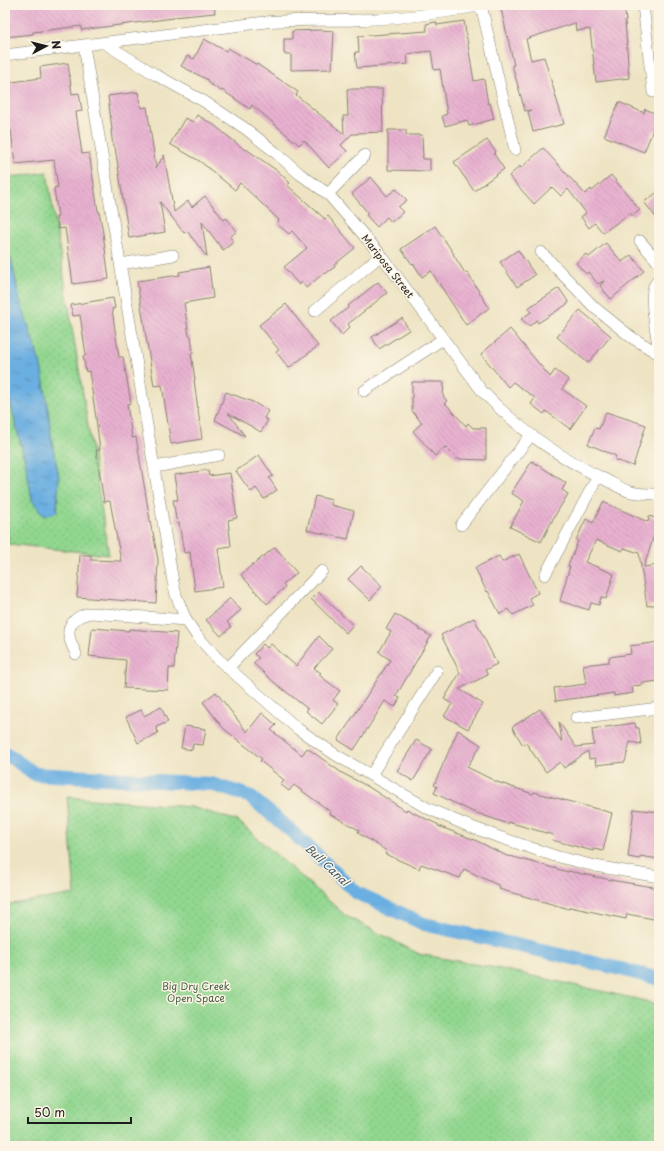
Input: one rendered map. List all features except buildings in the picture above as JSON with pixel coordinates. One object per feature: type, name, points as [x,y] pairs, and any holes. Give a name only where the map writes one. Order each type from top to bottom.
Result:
[{"type":"street","points":[[5,55],[266,22],[290,20],[387,19],[429,14],[481,5],[514,150]]},
{"type":"street","points":[[643,5],[653,92]]},
{"type":"street","name":"Mariposa Street","points":[[104,43],[156,75],[205,102],[246,130],[275,152],[300,174],[328,194],[381,255],[482,391],[495,405],[531,435],[556,452],[630,492],[659,494]]},
{"type":"street","points":[[84,46],[173,582],[176,595],[186,620],[197,636],[228,668],[298,728],[336,755],[427,808],[499,838],[555,856],[595,866],[659,877]]},
{"type":"street","points":[[328,194],[365,155]]},
{"type":"street","points":[[640,241],[659,263]]},
{"type":"street","points":[[541,252],[595,308],[631,337],[659,353]]},
{"type":"street","points":[[120,264],[173,254]]},
{"type":"street","points":[[314,311],[381,255]]},
{"type":"street","points":[[659,278],[654,285],[653,304],[659,353]]},
{"type":"street","points":[[364,391],[443,339]]},
{"type":"street","points":[[461,525],[531,435]]},
{"type":"street","points":[[154,467],[219,455]]},
{"type":"street","points":[[545,576],[598,476]]},
{"type":"street","points":[[228,668],[322,571]]},
{"type":"street","points":[[76,654],[69,638],[69,632],[74,620],[84,614],[91,613],[186,620]]},
{"type":"street","points":[[371,776],[437,671]]},
{"type":"street","points":[[576,718],[659,708]]},
{"type":"green space","points":[[47,172],[109,555],[8,544],[5,488],[5,178]]},
{"type":"green space","name":"Big Dry Creek Open Space","points":[[67,797],[191,807],[238,821],[346,916],[419,954],[501,969],[646,1001],[659,1007],[659,1146],[5,1146],[5,905],[75,894]]},
{"type":"water","points":[[5,248],[11,259],[20,300],[41,366],[52,442],[59,477],[57,512],[44,516],[32,500],[26,465],[5,382]]},
{"type":"waterway","name":"Bull Canal","points":[[5,753],[35,774],[211,784],[249,796],[289,829],[357,893],[424,924],[659,979]]}]
